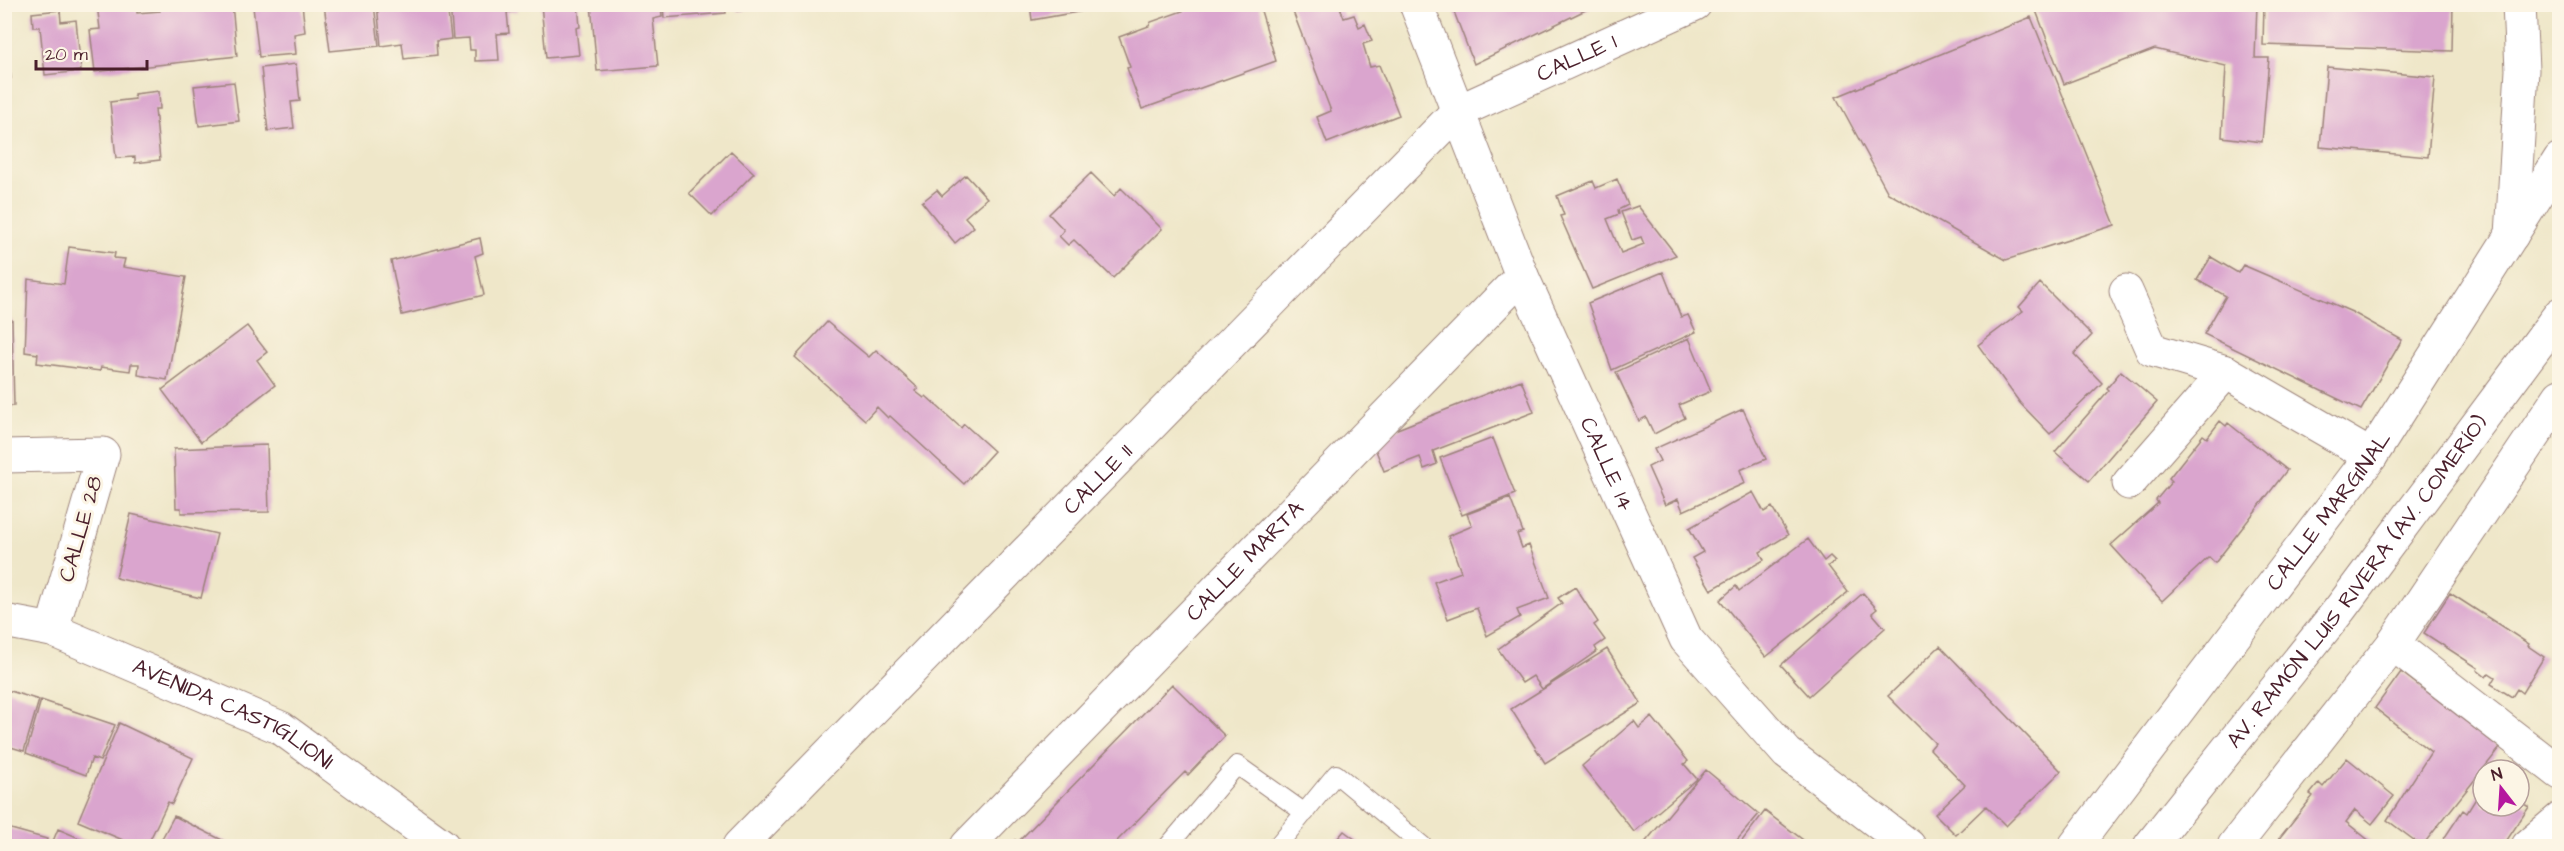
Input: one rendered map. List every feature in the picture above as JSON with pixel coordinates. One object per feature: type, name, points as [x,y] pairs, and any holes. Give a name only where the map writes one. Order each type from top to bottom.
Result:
[{"type":"street","name":"CALLE 14","points":[[1416,4],[1522,276],[1686,639],[1787,753],[1909,846]]},
{"type":"street","name":"CALLE 1","points":[[1457,112],[1695,4]]},
{"type":"street","points":[[2512,235],[2522,70],[2519,4]]},
{"type":"street","name":"CALLE 11","points":[[739,846],[1457,112]]},
{"type":"street","name":"CALLE MARGINAL","points":[[2075,846],[2371,456],[2559,159]]},
{"type":"street","name":"CALLE MARTA","points":[[967,846],[1522,276]]},
{"type":"street","points":[[2126,291],[2152,350],[2226,372],[2371,456]]},
{"type":"street","name":"AV. RAMÓN LUIS RIVERA (AV. COMERÍO)","points":[[2150,846],[2340,609],[2559,314]]},
{"type":"street","points":[[2129,483],[2226,372]]},
{"type":"street","points":[[2234,846],[2393,644],[2559,396]]},
{"type":"street","name":"CALLE 28","points":[[4,456],[103,454],[52,630]]},
{"type":"street","name":"AVENIDA CASTIGLIONI","points":[[4,621],[52,630],[281,728],[443,846]]},
{"type":"street","points":[[2393,644],[2559,773]]},
{"type":"street","points":[[2528,846],[2559,819]]},
{"type":"lane","points":[[1168,846],[1237,765],[1305,813]]},
{"type":"lane","points":[[1278,846],[1336,774],[1423,846]]},
{"type":"building","points":[[97,4],[136,4],[137,13],[160,11],[160,4],[232,4],[237,56],[95,72],[90,30],[100,29]]},
{"type":"building","points":[[246,4],[302,4],[305,32],[294,34],[296,54],[259,57],[253,7],[247,8]]},
{"type":"building","points":[[324,4],[374,4],[379,46],[330,51]]},
{"type":"building","points":[[377,4],[447,4],[451,39],[436,41],[437,55],[404,59],[402,43],[381,46]]},
{"type":"building","points":[[450,4],[517,4],[518,11],[507,12],[509,33],[497,34],[499,60],[475,61],[475,50],[470,50],[469,38],[453,39]]},
{"type":"building","points":[[541,4],[578,4],[580,27],[576,28],[579,55],[546,58]]},
{"type":"building","points":[[591,4],[661,4],[662,17],[653,19],[658,66],[597,71]]},
{"type":"building","points":[[663,4],[725,4],[726,13],[664,18]]},
{"type":"building","points":[[1030,4],[1094,4],[1094,9],[1032,20]]},
{"type":"building","points":[[1202,4],[1259,4],[1276,61],[1142,109],[1127,68],[1130,67],[1119,37],[1149,26],[1151,22]]},
{"type":"building","points":[[1290,4],[1339,4],[1344,18],[1354,15],[1359,27],[1365,24],[1372,41],[1363,44],[1370,67],[1379,65],[1399,115],[1327,143],[1317,117],[1331,111]]},
{"type":"building","points":[[1451,4],[1598,4],[1474,64]]},
{"type":"building","points":[[2043,4],[2257,4],[2255,58],[2269,58],[2262,142],[2222,137],[2226,66],[2155,49],[2064,84],[2035,8]]},
{"type":"building","points":[[2264,4],[2453,4],[2452,51],[2263,45]]},
{"type":"building","points":[[736,5],[780,5],[780,6],[737,11]]},
{"type":"building","points":[[60,10],[61,22],[76,20],[81,71],[45,75],[40,27],[33,27],[32,13]]},
{"type":"building","points":[[2031,17],[2115,225],[2006,260],[1888,193],[1836,97]]},
{"type":"building","points":[[4,28],[11,78],[4,79]]},
{"type":"building","points":[[296,64],[300,101],[291,102],[294,128],[268,131],[261,68]]},
{"type":"building","points":[[2327,67],[2435,77],[2428,157],[2320,147]]},
{"type":"building","points":[[234,82],[239,121],[199,126],[194,86]]},
{"type":"building","points":[[159,91],[160,109],[155,109],[160,160],[135,163],[135,157],[116,158],[110,102],[135,99],[134,94]]},
{"type":"building","points":[[731,151],[754,173],[712,216],[689,193]]},
{"type":"building","points":[[1091,173],[1114,196],[1121,188],[1162,229],[1113,278],[1074,240],[1068,245],[1059,236],[1064,230],[1049,214]]},
{"type":"building","points":[[966,175],[987,198],[965,217],[974,227],[955,243],[922,202],[937,190],[942,196]]},
{"type":"building","points":[[1617,179],[1628,205],[1618,210],[1619,214],[1607,219],[1621,253],[1644,244],[1641,237],[1632,240],[1621,212],[1638,206],[1676,255],[1592,289],[1560,216],[1564,215],[1557,196],[1593,181],[1596,188]]},
{"type":"building","points":[[480,238],[483,253],[475,256],[484,295],[402,315],[391,261]]},
{"type":"building","points":[[69,247],[115,253],[114,258],[125,259],[123,267],[186,277],[167,380],[138,375],[139,364],[131,364],[130,371],[101,367],[100,371],[37,363],[38,354],[25,352],[28,279],[64,284]]},
{"type":"building","points":[[2211,257],[2238,273],[2243,265],[2352,312],[2402,340],[2361,410],[2204,334],[2226,296],[2197,280]]},
{"type":"building","points":[[1663,272],[1681,317],[1688,315],[1696,332],[1612,370],[1588,303]]},
{"type":"building","points":[[2040,283],[2092,335],[2074,354],[2102,383],[2050,434],[2020,403],[1978,345],[2023,311],[2019,307]]},
{"type":"building","points":[[4,320],[12,320],[14,406],[4,406]]},
{"type":"building","points":[[827,322],[869,357],[876,350],[918,388],[915,391],[924,398],[926,396],[961,428],[964,424],[994,451],[964,484],[890,416],[888,418],[877,407],[865,420],[795,357]]},
{"type":"building","points":[[247,326],[267,352],[257,360],[275,385],[201,442],[162,390]]},
{"type":"building","points":[[1689,338],[1711,391],[1679,405],[1685,418],[1654,434],[1646,417],[1639,421],[1616,372]]},
{"type":"building","points":[[2121,371],[2157,402],[2089,481],[2055,452],[2109,390],[2107,388]]},
{"type":"building","points":[[1521,380],[1534,412],[1433,451],[1437,464],[1424,469],[1420,457],[1384,471],[1375,448],[1390,432]]},
{"type":"building","points":[[1743,409],[1766,459],[1740,470],[1745,483],[1683,511],[1678,499],[1665,505],[1648,467],[1660,461],[1654,449]]},
{"type":"building","points":[[2220,421],[2226,426],[2228,423],[2287,470],[2215,563],[2209,557],[2162,601],[2111,545],[2158,503],[2156,500],[2172,481],[2169,478],[2203,435],[2207,438]]},
{"type":"building","points":[[1493,438],[1515,494],[1462,515],[1440,458]]},
{"type":"building","points":[[267,445],[269,512],[181,513],[181,508],[176,508],[174,449]]},
{"type":"building","points":[[1753,492],[1764,512],[1772,507],[1788,535],[1760,552],[1764,560],[1711,590],[1692,558],[1703,552],[1689,528]]},
{"type":"building","points":[[1510,498],[1523,532],[1517,534],[1522,548],[1529,545],[1549,598],[1517,610],[1520,617],[1487,636],[1477,608],[1448,619],[1434,582],[1461,572],[1448,536],[1472,526],[1467,514]]},
{"type":"building","points":[[131,514],[217,534],[201,598],[116,578]]},
{"type":"building","points":[[1808,539],[1824,561],[1830,556],[1835,561],[1828,566],[1848,592],[1766,657],[1720,600],[1736,586],[1739,591]]},
{"type":"building","points":[[1575,587],[1598,622],[1594,625],[1605,640],[1595,647],[1597,651],[1542,689],[1533,676],[1522,683],[1498,649],[1562,603],[1558,598]]},
{"type":"building","points":[[1863,593],[1877,609],[1872,613],[1885,628],[1809,696],[1781,665]]},
{"type":"building","points":[[2450,593],[2529,644],[2528,646],[2544,657],[2522,693],[2517,689],[2512,697],[2491,684],[2495,677],[2489,673],[2486,677],[2477,670],[2478,668],[2424,633]]},
{"type":"building","points":[[1940,646],[2061,771],[2006,826],[1986,806],[1956,835],[1935,814],[1965,785],[1930,749],[1935,743],[1888,696]]},
{"type":"building","points":[[1607,649],[1641,703],[1545,763],[1511,709]]},
{"type":"building","points":[[2401,672],[2500,748],[2492,758],[2471,758],[2471,784],[2422,846],[2387,820],[2431,752],[2375,708]]},
{"type":"building","points":[[1172,684],[1225,736],[1188,775],[1185,772],[1112,846],[1009,846],[1015,840],[1017,843]]},
{"type":"building","points":[[4,689],[39,700],[24,751],[4,745]]},
{"type":"building","points":[[41,700],[115,725],[100,761],[92,758],[86,775],[26,753]]},
{"type":"building","points":[[1652,717],[1688,761],[1684,764],[1697,779],[1634,832],[1582,766],[1634,721],[1639,728]]},
{"type":"building","points":[[119,723],[193,758],[172,804],[168,802],[147,846],[137,846],[78,821]]},
{"type":"building","points":[[2347,758],[2394,796],[2372,824],[2355,810],[2346,822],[2376,846],[2273,846],[2313,796],[2310,794],[2319,783],[2323,787]]},
{"type":"building","points":[[1706,770],[1759,814],[1732,846],[1642,846]]},
{"type":"building","points":[[2471,807],[2471,818],[2522,818],[2503,846],[2453,846],[2443,840],[2463,810],[2467,813]]},
{"type":"building","points":[[1765,811],[1811,846],[1738,846]]},
{"type":"building","points":[[174,816],[234,846],[158,846]]},
{"type":"building","points":[[4,827],[47,839],[45,846],[4,846]]},
{"type":"building","points":[[58,829],[98,846],[51,846]]},
{"type":"building","points":[[1344,831],[1364,846],[1331,846]]}]
